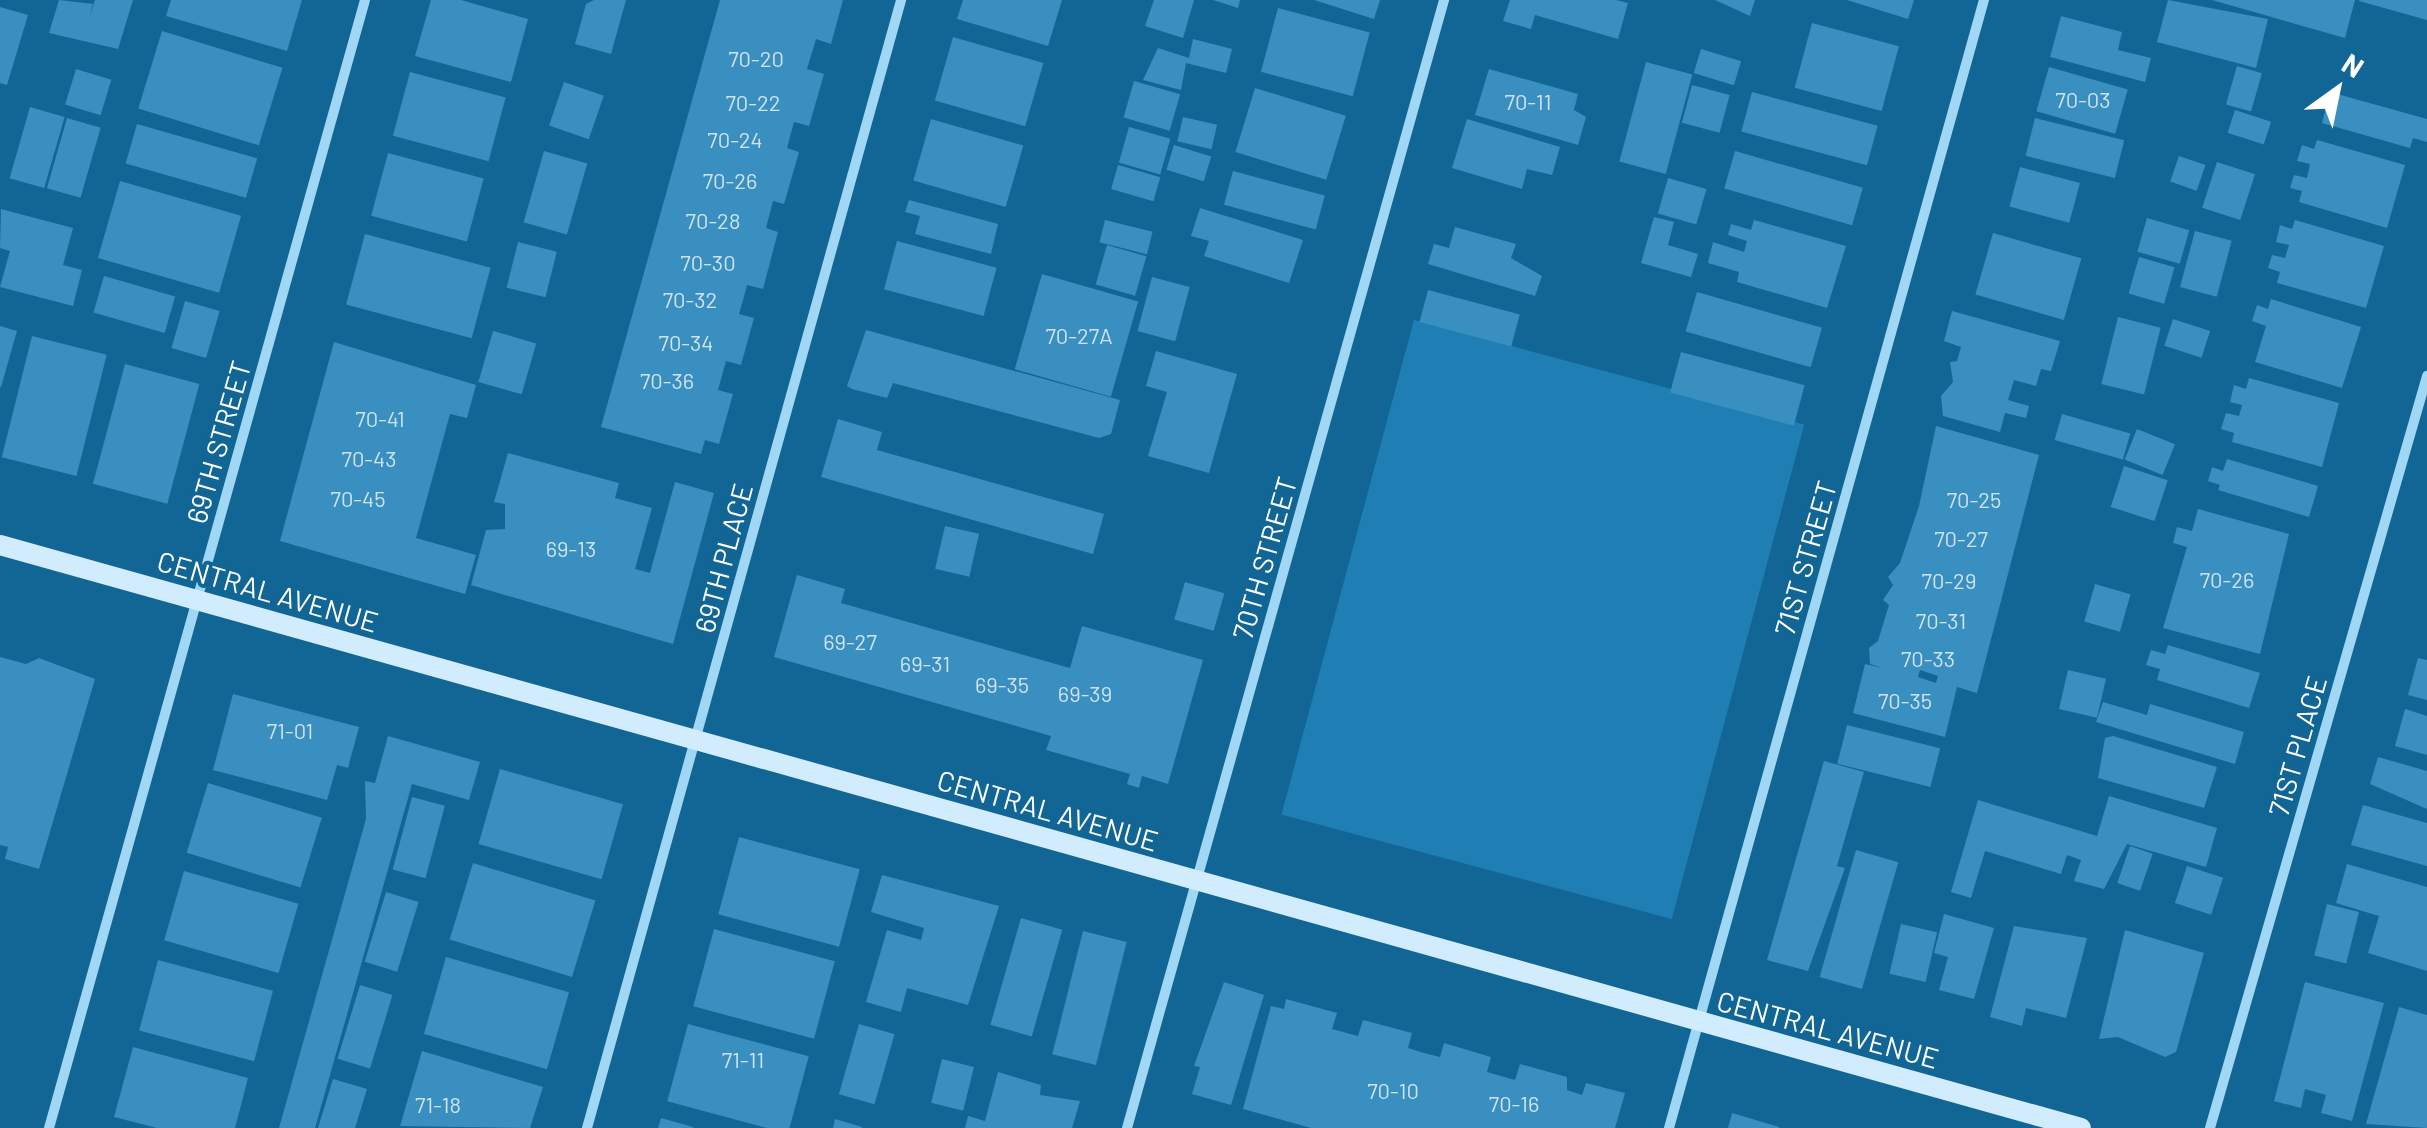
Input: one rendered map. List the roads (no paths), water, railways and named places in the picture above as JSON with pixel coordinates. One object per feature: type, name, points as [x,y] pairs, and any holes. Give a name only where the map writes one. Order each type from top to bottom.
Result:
[{"type":"main road","name":"CENTRAL AVENUE","points":[[0,545],[2081,1128]]},
{"type":"street","name":"69TH STREET","points":[[48,1128],[365,0]]},
{"type":"street","name":"69TH PLACE","points":[[587,1128],[901,0]]},
{"type":"street","name":"70TH STREET","points":[[1127,1128],[1444,0]]},
{"type":"street","name":"71ST STREET","points":[[1668,1128],[1984,0]]},
{"type":"street","name":"71ST PLACE","points":[[2210,1128],[2427,376]]}]
